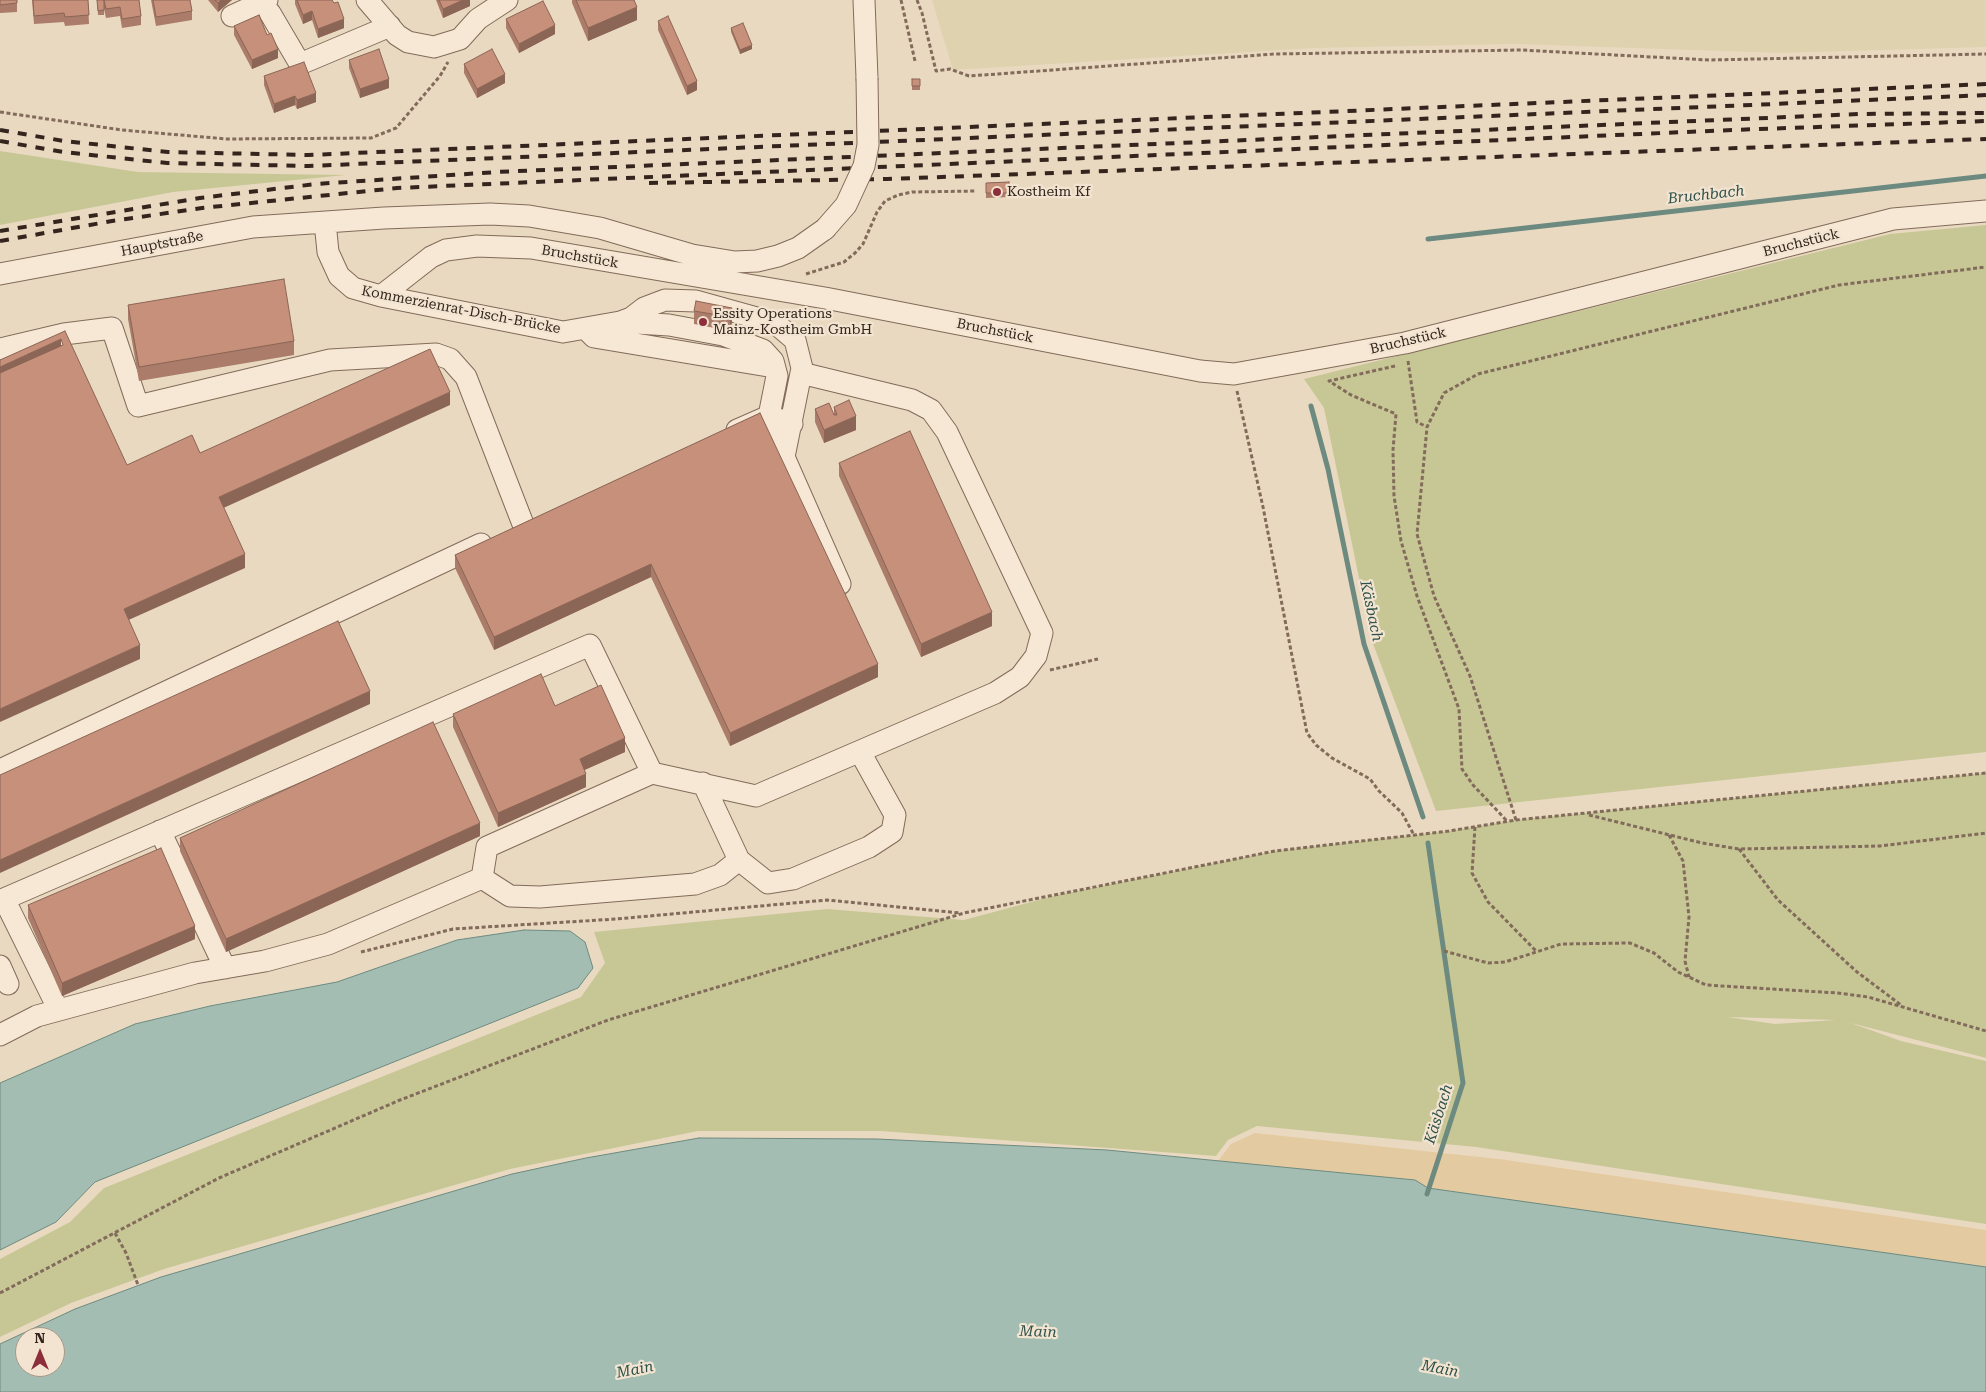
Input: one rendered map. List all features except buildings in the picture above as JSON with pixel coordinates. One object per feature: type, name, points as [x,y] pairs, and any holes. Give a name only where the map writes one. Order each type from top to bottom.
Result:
[{"type":"street","points":[[368,0],[390,26],[408,42],[434,47],[460,39],[478,19],[507,0]]},
{"type":"street","points":[[325,222],[490,214],[529,216],[600,228],[692,255],[735,262],[756,261],[778,256],[798,248],[824,229],[846,205],[864,166],[868,145],[864,0]]},
{"type":"street","points":[[232,16],[268,7],[300,64],[390,26]]},
{"type":"street","name":"Bruchstück","points":[[381,296],[423,263],[446,250],[477,246],[531,248],[785,293],[824,298],[1200,371],[1234,374],[1285,365],[1407,353],[1893,219],[1986,212]]},
{"type":"street","name":"Kommerzienrat-Disch-Brücke","points":[[325,222],[328,252],[339,276],[353,288],[381,296],[563,332],[620,322]]},
{"type":"street","name":"Hauptstraße","points":[[0,274],[253,227],[325,222]]},
{"type":"street","points":[[620,322],[632,318],[644,308],[664,300],[696,301],[775,323],[795,340],[802,368],[784,457]]},
{"type":"street","points":[[620,322],[669,325],[723,335],[762,350],[773,361],[776,376],[769,416],[784,457],[840,584]]},
{"type":"street","points":[[0,349],[64,334],[112,328],[138,406],[330,360],[436,354],[443,356],[450,359],[466,377],[516,528],[0,770]]},
{"type":"street","points":[[586,329],[594,337],[774,367]]},
{"type":"street","points":[[482,878],[487,847],[652,773],[756,796],[995,693],[1020,677],[1036,656],[1042,633],[947,432],[931,410],[912,400],[801,373]]},
{"type":"street","points":[[714,440],[769,416],[792,424]]},
{"type":"street","points":[[53,998],[4,899],[590,645],[652,773]]},
{"type":"street","points":[[703,783],[739,860],[768,883],[793,879],[869,847],[892,832],[895,815],[860,752]]},
{"type":"street","points":[[160,831],[224,968]]},
{"type":"street","points":[[482,878],[510,896],[540,897],[695,884],[720,875],[739,860]]},
{"type":"street","points":[[0,1035],[36,1016],[195,972],[265,961],[328,944],[482,878]]},
{"type":"path","points":[[901,0],[915,61]]},
{"type":"path","points":[[917,0],[936,70],[950,69],[969,76],[1285,54],[1521,50],[1709,60],[1986,54]]},
{"type":"path","points":[[0,112],[122,130],[227,140],[371,138],[396,128],[440,76],[460,39]]},
{"type":"path","points":[[785,293],[802,276],[844,262],[863,244],[877,212],[885,202],[898,195],[912,192],[976,191]]},
{"type":"path","points":[[1516,820],[1470,676],[1434,596],[1417,534],[1427,427],[1444,393],[1478,374],[1839,285],[1986,267]]},
{"type":"path","points":[[1427,427],[1417,422],[1407,353],[1329,381],[1351,395],[1396,414],[1393,450],[1394,496],[1401,541],[1417,596],[1459,709],[1459,747],[1462,769],[1473,785],[1507,821]]},
{"type":"path","points":[[1234,374],[1263,507],[1307,733],[1316,745],[1332,758],[1370,779],[1379,792],[1402,813],[1412,835]]},
{"type":"path","points":[[1049,670],[1098,659]]},
{"type":"path","points":[[0,1293],[219,1178],[400,1100],[608,1020],[964,913],[1275,851],[1449,831],[1516,820],[1986,773]]},
{"type":"path","points":[[1586,814],[1669,835],[1738,848],[1880,846],[1986,833]]},
{"type":"path","points":[[1474,827],[1472,873],[1488,902],[1536,951]]},
{"type":"path","points":[[1669,835],[1684,861],[1689,917],[1685,961],[1689,976]]},
{"type":"path","points":[[1738,848],[1778,900],[1857,972],[1902,1006]]},
{"type":"path","points":[[356,953],[453,929],[616,919],[827,900],[964,913]]},
{"type":"path","points":[[1444,951],[1488,963],[1505,962],[1561,944],[1630,943],[1654,952],[1678,972],[1706,985],[1838,993],[1868,997],[1986,1031]]},
{"type":"path","points":[[115,1233],[126,1253],[138,1285]]},
{"type":"shaded area","points":[[932,0],[1986,0],[1986,47],[1780,53],[1516,44],[1313,48],[953,70]]},
{"type":"green space","points":[[0,151],[138,172],[346,175],[173,192],[0,225]]},
{"type":"green space","points":[[1986,225],[1986,752],[1436,811],[1372,641],[1324,408],[1304,379],[1890,234]]},
{"type":"green space","points":[[1986,773],[1986,1058],[1851,1023],[1901,1041],[1986,1061],[1986,1224],[1476,1147],[1257,1126],[1228,1140],[1216,1156],[881,1131],[698,1131],[510,1169],[164,1269],[71,1303],[21,1327],[15,1327],[15,1330],[0,1337],[0,1259],[70,1222],[104,1188],[581,997],[605,963],[594,932],[827,909],[964,920],[1057,895],[1275,851],[1449,831],[1516,820]],"holes":[[[1727,1017],[1835,1020],[1775,1024]]]},
{"type":"sand","points":[[1255,1133],[1499,1159],[1986,1230],[1986,1267],[1428,1188],[1415,1180],[1218,1161],[1231,1144]]},
{"type":"water","points":[[524,930],[570,931],[585,942],[593,968],[578,988],[95,1182],[56,1222],[0,1250],[0,1083],[135,1024],[210,1006],[337,982],[457,940]]},
{"type":"water","name":"Main","points":[[699,1138],[877,1139],[1107,1150],[1415,1180],[1428,1188],[1986,1267],[1986,1392],[0,1392],[0,1344],[15,1337],[15,1377],[65,1377],[65,1327],[36,1327],[75,1309],[161,1277],[512,1174],[586,1158]]},
{"type":"waterway","name":"Bruchbach","points":[[1428,239],[1986,176]]},
{"type":"waterway","name":"Käsbach","points":[[1311,406],[1328,469],[1364,644],[1423,817]]},
{"type":"waterway","name":"Käsbach","points":[[1427,1194],[1463,1083],[1428,843]]},
{"type":"railway","points":[[0,130],[64,141],[168,152],[308,155],[1986,84]]},
{"type":"railway","points":[[0,141],[63,152],[167,163],[308,166],[1986,95]]},
{"type":"railway","points":[[0,231],[200,198],[316,184],[497,172],[1859,114],[1986,113]]},
{"type":"railway","points":[[0,241],[112,221],[202,208],[397,188],[1732,130],[1986,121]]},
{"type":"railway","points":[[649,183],[887,179],[1986,139]]},
{"type":"place","name":"Kostheim Kf","points":[[997,192]]},
{"type":"place","name":"Essity Operations Mainz-Kostheim GmbH","points":[[703,322]]}]
